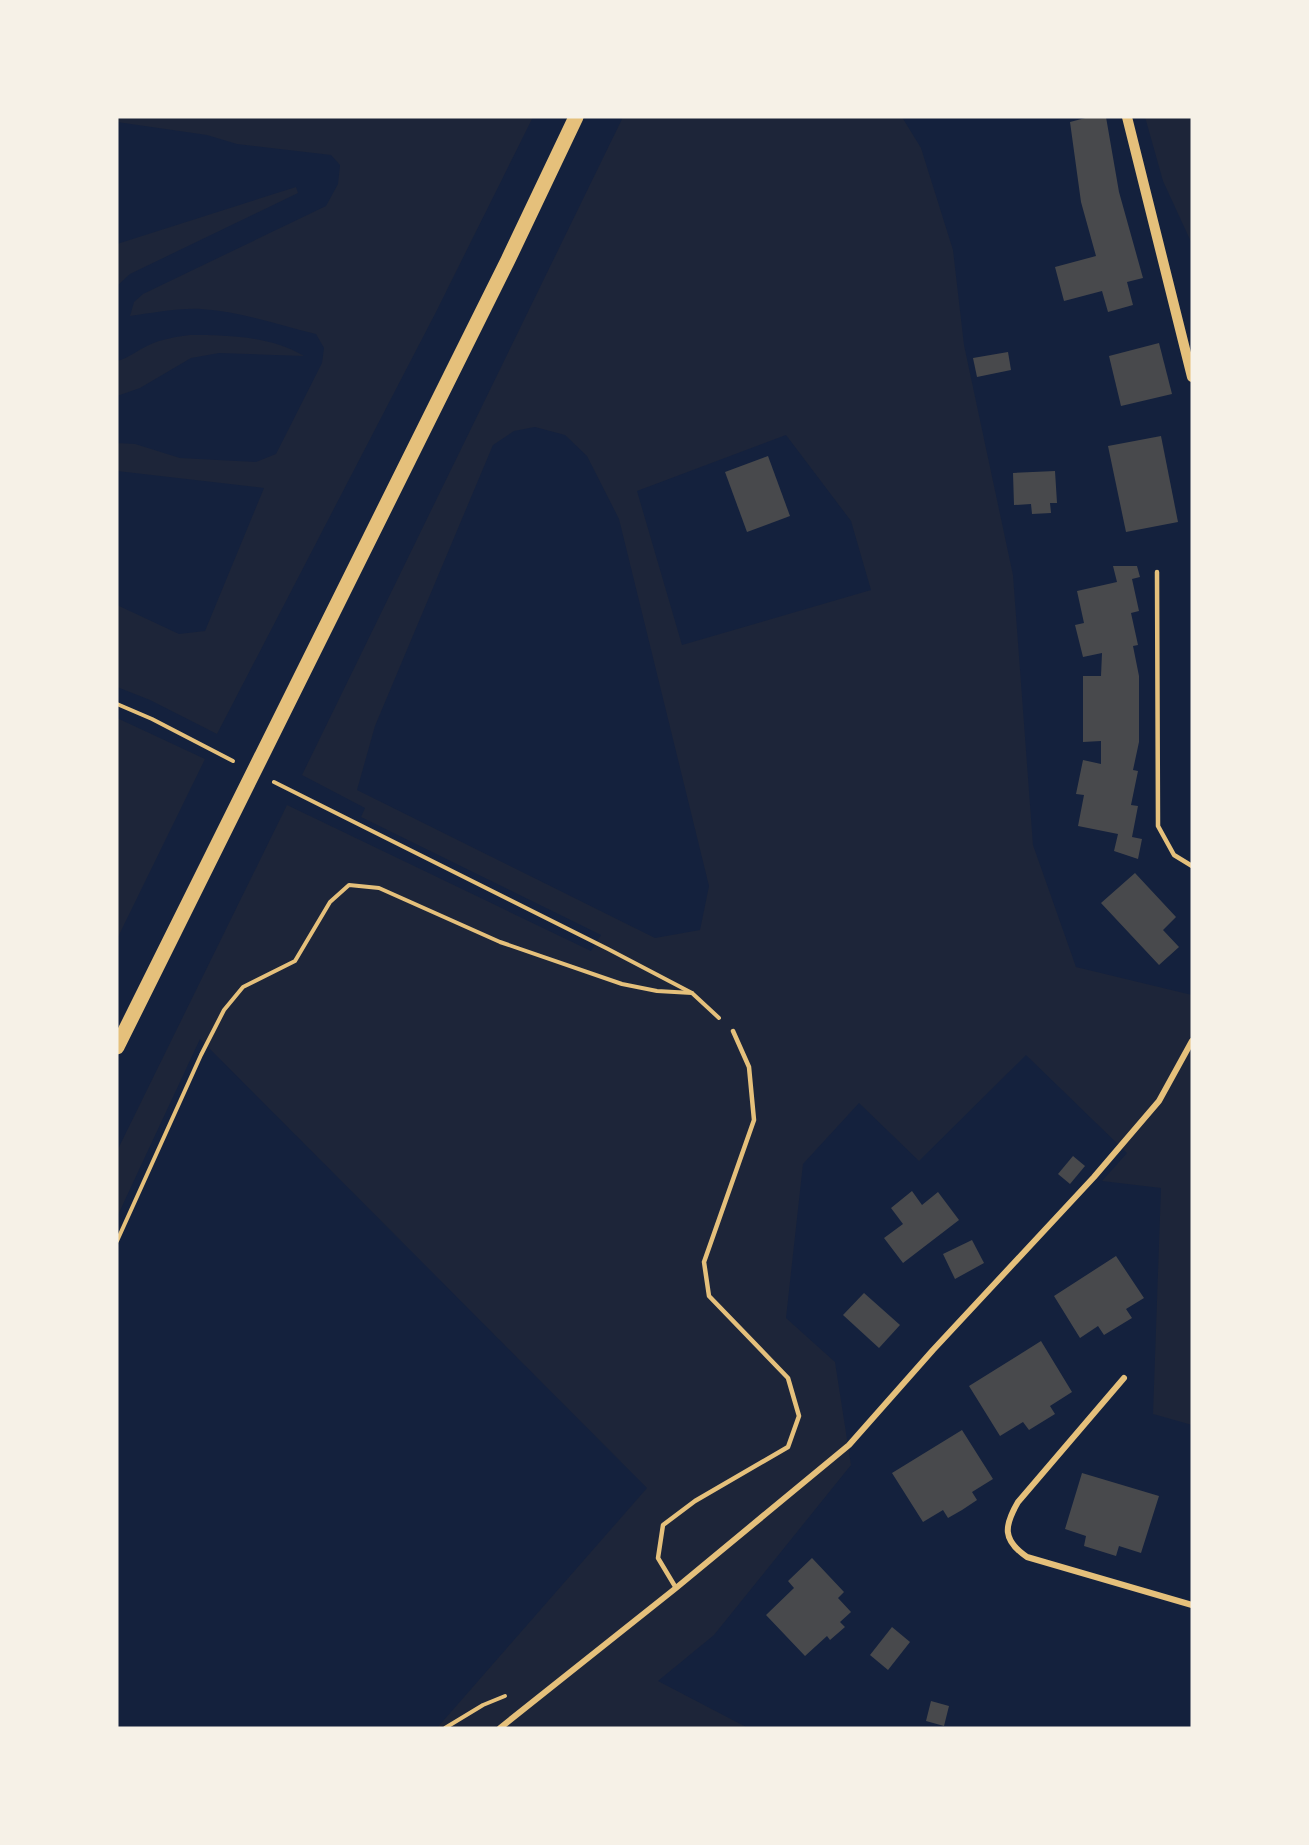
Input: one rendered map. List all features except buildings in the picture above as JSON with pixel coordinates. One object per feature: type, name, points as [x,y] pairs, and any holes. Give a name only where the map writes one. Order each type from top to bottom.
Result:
[{"type":"main road","points":[[117,1047],[473,330],[576,117]]},
{"type":"street","points":[[1126,117],[1192,377]]},
{"type":"street","points":[[500,1728],[676,1588],[849,1445],[933,1350],[1101,1169],[1159,1101],[1192,1041]]},
{"type":"street","points":[[1124,1378],[1018,1502],[1008,1519],[1008,1533],[1014,1548],[1028,1557],[1192,1605]]},
{"type":"lane","points":[[1157,573],[1158,826],[1174,855],[1192,866]]},
{"type":"lane","points":[[676,1588],[658,1558],[663,1525],[695,1501],[788,1447],[799,1416],[788,1378],[709,1296],[704,1262],[754,1119],[749,1067],[733,1031]]},
{"type":"path","points":[[117,704],[152,719]]},
{"type":"path","points":[[356,825],[609,949],[692,993],[733,1031]]},
{"type":"path","points":[[117,1242],[201,1055],[224,1010],[243,987],[295,961],[330,902],[350,885],[379,888],[500,942],[622,984],[657,991],[692,993]]},
{"type":"shaded area","points":[[117,117],[533,117],[436,312],[217,734],[150,700],[117,687],[117,605],[179,634],[205,631],[264,488],[117,471],[117,443],[135,444],[180,458],[256,462],[276,454],[322,363],[324,348],[316,334],[230,312],[192,309],[130,316],[134,302],[143,294],[326,206],[338,184],[340,165],[331,155],[237,144],[207,135],[117,122]]},
{"type":"shaded area","points":[[623,117],[902,117],[921,148],[953,250],[964,345],[1013,575],[1033,845],[1076,967],[1192,995],[1192,1425],[1153,1414],[1161,1188],[1102,1181],[1127,1153],[1026,1055],[919,1161],[859,1103],[803,1164],[786,1318],[835,1362],[851,1465],[714,1635],[658,1681],[748,1728],[437,1728],[647,1488],[200,1039],[117,1217],[117,1151],[287,805],[591,951],[601,935],[361,817],[365,808],[302,775]],"holes":[[[535,427],[565,435],[587,456],[619,519],[709,886],[700,930],[655,938],[357,790],[375,726],[493,445],[514,431]],[[786,435],[851,521],[871,590],[682,645],[637,491]]]},
{"type":"shaded area","points":[[1145,117],[1192,117],[1192,244],[1163,181]]},
{"type":"shaded area","points":[[296,187],[298,193],[130,274],[117,286],[117,244]]},
{"type":"shaded area","points":[[190,335],[249,338],[277,344],[304,356],[219,353],[191,358],[140,388],[117,396],[117,361],[158,342]]},
{"type":"shaded area","points":[[117,718],[205,759],[117,939]]}]
